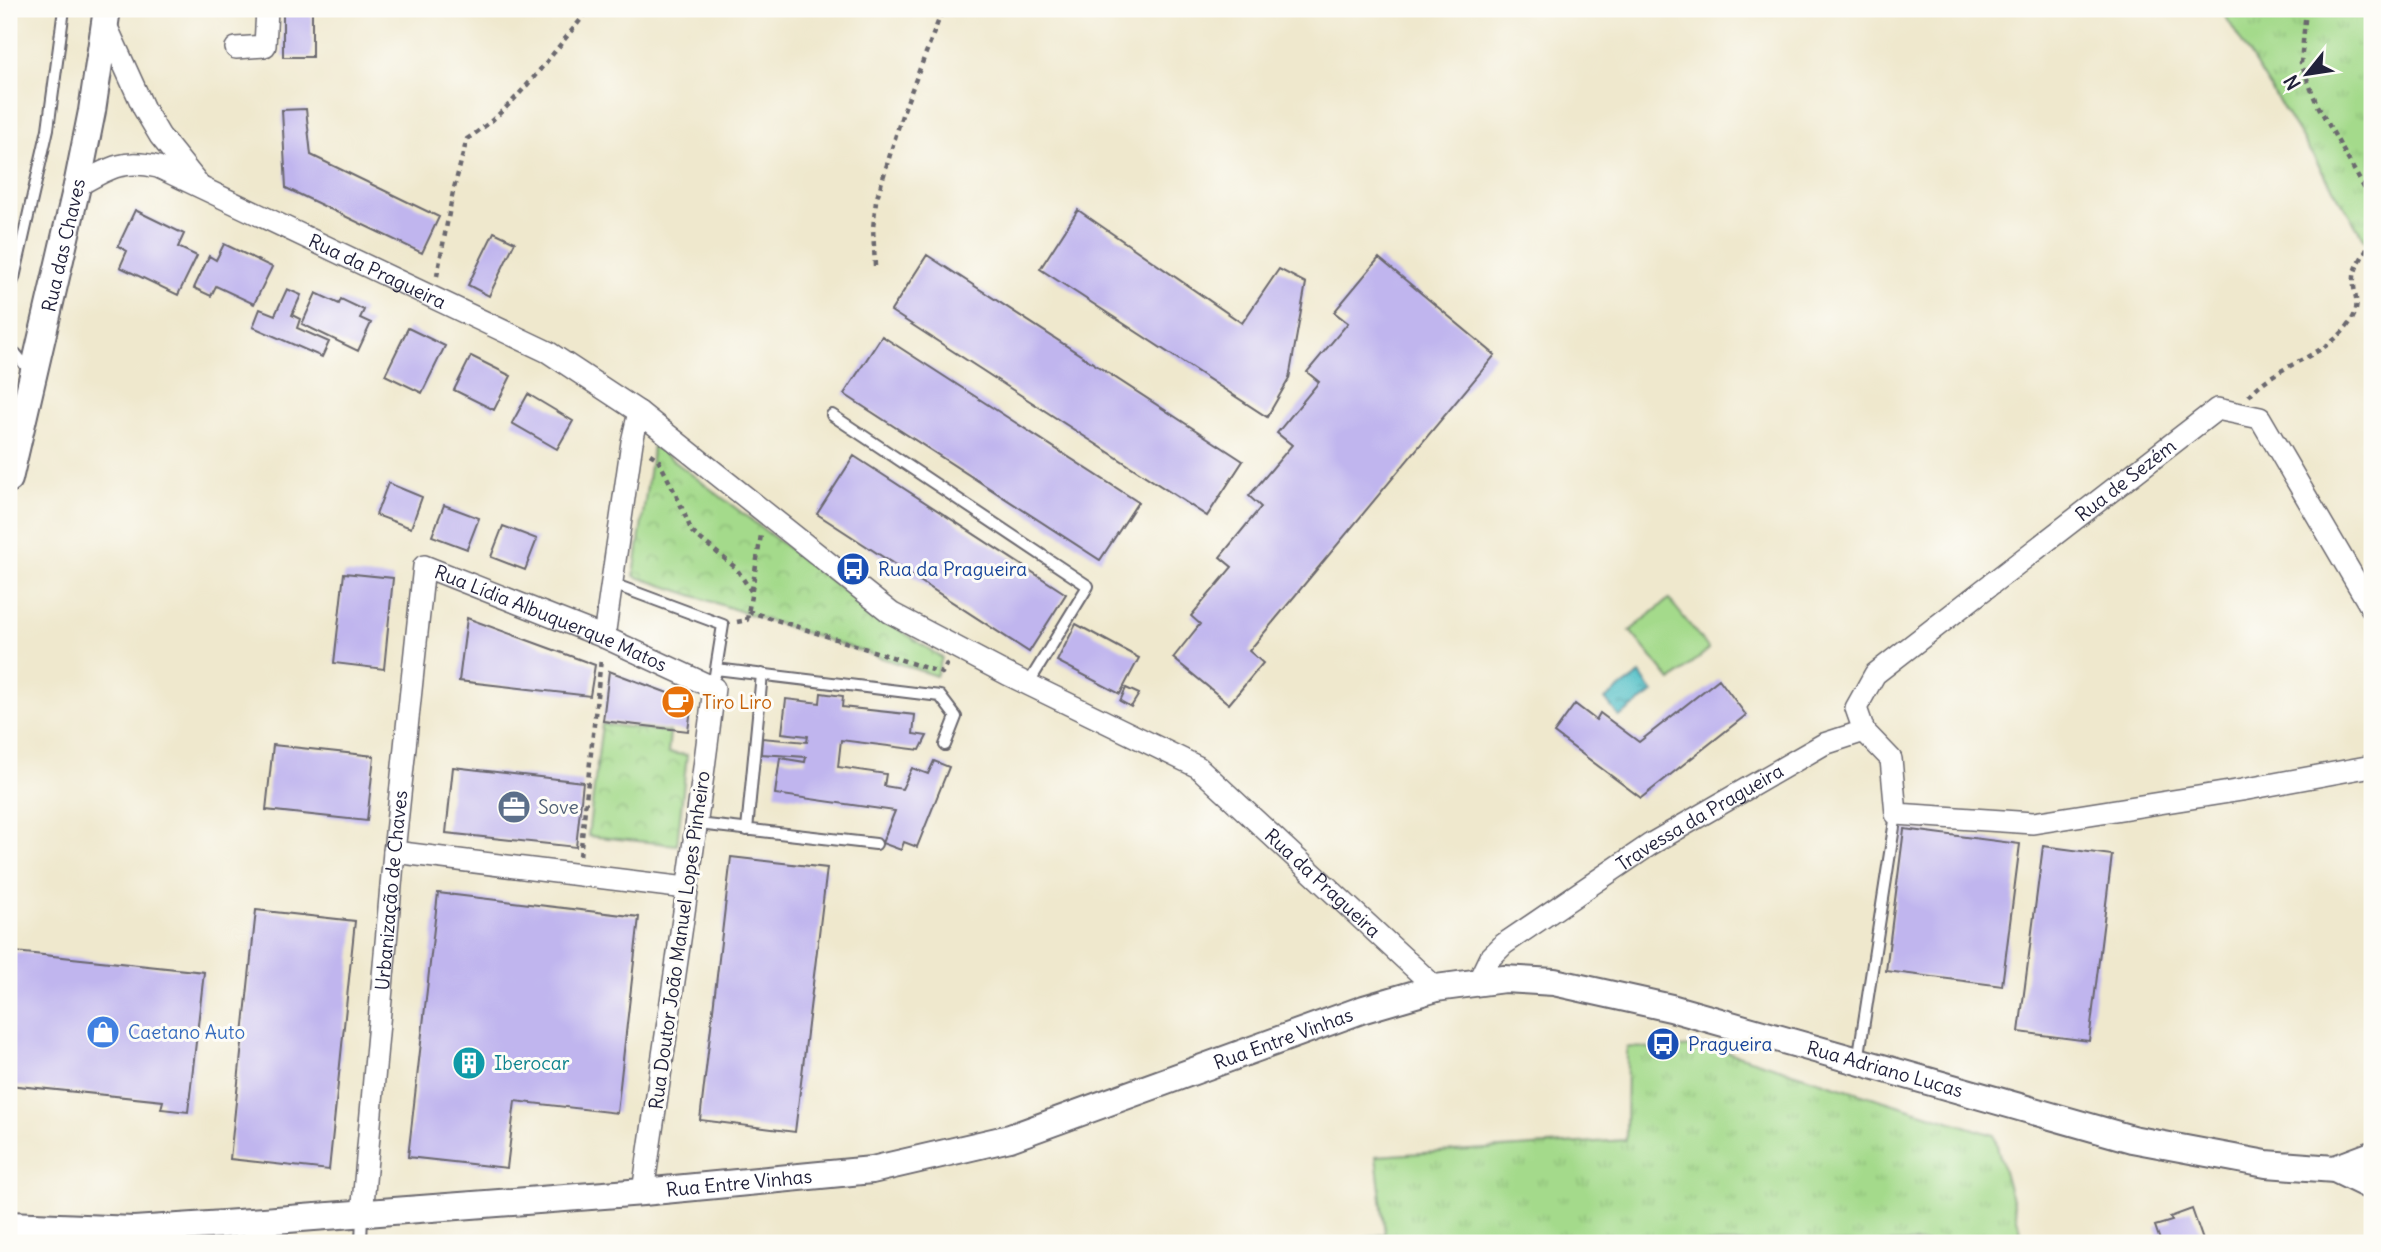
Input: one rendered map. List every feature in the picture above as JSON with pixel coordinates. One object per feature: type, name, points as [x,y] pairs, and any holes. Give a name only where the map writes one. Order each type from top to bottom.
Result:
[{"type":"street","points":[[236,48],[265,46],[267,9]]},
{"type":"street","name":"Rua da Pragueira","points":[[106,16],[144,109],[160,136],[200,186]]},
{"type":"street","name":"Rua das Chaves","points":[[9,479],[77,186],[106,16]]},
{"type":"street","name":"Rua da Pragueira","points":[[77,186],[123,163],[138,162],[158,167],[548,352],[639,412],[891,613],[1198,768],[1436,988]]},
{"type":"street","name":"Rua de Sezém","points":[[1864,731],[1856,708],[1875,674],[2217,409],[2236,413]]},
{"type":"street","points":[[604,637],[632,442],[639,412]]},
{"type":"street","points":[[2236,413],[2260,418],[2372,609]]},
{"type":"street","name":"Rua Lídia Albuquerque Matos","points":[[424,566],[715,679]]},
{"type":"street","name":"Urbanização de Chaves","points":[[362,1215],[394,852],[424,566]]},
{"type":"street","name":"Rua Doutor João Manuel Lopes Pinheiro","points":[[643,1192],[686,888],[698,824],[715,679]]},
{"type":"street","points":[[1864,731],[1891,759],[1896,814],[2033,824],[2372,766]]},
{"type":"street","name":"Travessa da Pragueira","points":[[1478,982],[1489,959],[1504,944],[1651,844],[1824,744],[1864,731]]},
{"type":"street","points":[[394,852],[686,888]]},
{"type":"street","name":"Rua Adriano Lucas","points":[[1436,988],[1504,979],[1553,982],[1600,991],[1671,1008],[2132,1139],[2266,1164],[2335,1169],[2372,1188]]},
{"type":"street","name":"Rua Entre Vinhas","points":[[10,1223],[134,1230],[362,1215],[872,1170],[997,1141],[1364,1009],[1436,988]]},
{"type":"street","name":"Rua Adriano Lucas","points":[[2335,1169],[2372,1155]]},
{"type":"lane","points":[[9,289],[14,278],[48,130],[64,9]]},
{"type":"lane","points":[[9,350],[16,354],[34,376]]},
{"type":"lane","points":[[832,415],[1088,586],[1028,684]]},
{"type":"lane","points":[[613,584],[723,625],[715,679],[762,674],[940,696],[956,717],[945,745]]},
{"type":"lane","points":[[747,830],[762,674]]},
{"type":"lane","points":[[1858,1061],[1896,814]]},
{"type":"lane","points":[[698,824],[876,844]]},
{"type":"lane","points":[[361,1243],[362,1215]]},
{"type":"path","points":[[432,298],[453,192],[467,139],[489,124],[543,68],[590,9]]},
{"type":"path","points":[[875,267],[873,228],[876,201],[902,114],[943,9]]},
{"type":"path","points":[[2306,9],[2301,62],[2316,102],[2367,193],[2372,213]]},
{"type":"path","points":[[2236,413],[2256,388],[2286,368],[2317,353],[2346,327],[2358,304],[2353,275],[2372,238]]},
{"type":"path","points":[[632,442],[658,459],[692,532],[736,568],[751,591]]},
{"type":"path","points":[[723,625],[747,620],[765,514]]},
{"type":"path","points":[[748,611],[942,673],[956,647]]},
{"type":"path","points":[[578,874],[604,637]]},
{"type":"green space","points":[[2221,9],[2372,9],[2372,251]]},
{"type":"green space","points":[[653,445],[864,606],[942,658],[936,676],[634,576]]},
{"type":"green space","points":[[1669,599],[1709,649],[1671,681],[1630,631]]},
{"type":"green space","points":[[602,724],[670,732],[668,753],[687,755],[677,845],[588,836]]},
{"type":"green space","points":[[1708,1046],[1994,1135],[2024,1243],[1343,1243],[1385,1234],[1376,1156],[1626,1140],[1627,1047],[1665,1049]]},
{"type":"water","points":[[1640,674],[1653,693],[1619,717],[1605,699]]},
{"type":"building","points":[[283,9],[312,9],[312,57],[283,57]]},
{"type":"building","points":[[306,109],[311,155],[439,217],[422,253],[286,188],[282,110]]},
{"type":"building","points":[[135,210],[184,234],[178,247],[197,256],[178,295],[120,267],[127,251],[118,246]]},
{"type":"building","points":[[1078,210],[1242,323],[1279,269],[1306,283],[1289,379],[1267,417],[1040,269]]},
{"type":"building","points":[[494,232],[515,242],[489,296],[468,285]]},
{"type":"building","points":[[224,244],[272,267],[254,304],[216,286],[211,296],[194,288],[209,256],[216,260]]},
{"type":"building","points":[[927,255],[1243,461],[1207,516],[891,311]]},
{"type":"building","points":[[1379,258],[1495,355],[1249,651],[1263,663],[1229,704],[1173,658],[1200,624],[1191,616],[1232,567],[1220,557],[1261,507],[1249,496],[1292,445],[1277,433],[1319,382],[1307,372],[1348,323],[1334,312]]},
{"type":"building","points":[[287,289],[301,295],[292,315],[300,319],[297,328],[329,342],[322,357],[253,327],[260,309],[275,315]]},
{"type":"building","points":[[316,293],[339,304],[341,299],[364,310],[360,318],[371,323],[358,351],[302,324]]},
{"type":"building","points":[[408,328],[445,346],[422,393],[385,375]]},
{"type":"building","points":[[882,336],[1138,502],[1100,560],[844,394]]},
{"type":"building","points":[[471,356],[511,376],[494,410],[454,390]]},
{"type":"building","points":[[528,394],[573,421],[557,449],[512,423]]},
{"type":"building","points":[[854,456],[1066,594],[1029,652],[817,514]]},
{"type":"building","points":[[388,483],[422,497],[411,528],[376,515]]},
{"type":"building","points":[[444,505],[479,518],[467,549],[432,536]]},
{"type":"building","points":[[503,526],[537,539],[525,570],[491,557]]},
{"type":"building","points":[[344,573],[393,578],[384,669],[334,663]]},
{"type":"building","points":[[467,618],[595,665],[590,696],[459,681]]},
{"type":"building","points":[[1076,624],[1139,658],[1120,694],[1057,661]]},
{"type":"building","points":[[609,671],[692,702],[688,731],[603,721]]},
{"type":"building","points":[[1719,679],[1746,715],[1641,798],[1554,733],[1575,704],[1596,720],[1600,713],[1639,742]]},
{"type":"building","points":[[1126,688],[1139,694],[1131,707],[1120,701]]},
{"type":"building","points":[[821,693],[843,696],[842,707],[915,715],[913,734],[927,736],[920,750],[841,740],[838,767],[886,774],[884,786],[902,789],[912,768],[928,774],[934,761],[949,767],[917,847],[904,842],[901,850],[882,843],[895,811],[775,794],[780,758],[805,762],[806,757],[761,754],[762,738],[807,742],[808,736],[782,733],[786,699],[820,703]]},
{"type":"building","points":[[273,745],[374,756],[367,821],[266,810]]},
{"type":"building","name":"Sove","points":[[453,767],[583,782],[576,847],[446,833]]},
{"type":"building","points":[[1904,829],[2020,844],[2002,986],[1886,971]]},
{"type":"building","points":[[2043,846],[2112,855],[2089,1041],[2019,1032]]},
{"type":"building","points":[[731,857],[827,868],[795,1132],[700,1120]]},
{"type":"building","points":[[438,893],[639,917],[617,1113],[515,1101],[507,1168],[408,1157]]},
{"type":"building","points":[[256,910],[355,921],[329,1170],[230,1159]]},
{"type":"building","name":"Caetano Auto","points":[[15,952],[204,972],[188,1112],[161,1109],[163,1101],[9,1085],[9,979],[12,979]]},
{"type":"building","points":[[2192,1209],[2204,1243],[2161,1243],[2155,1226],[2172,1221],[2170,1217]]},
{"type":"place","name":"Rua da Pragueira","points":[[853,569]]},
{"type":"place","name":"Tiro Liro","points":[[678,702]]},
{"type":"place","name":"Sove","points":[[514,807]]},
{"type":"place","name":"Caetano Auto","points":[[103,1032]]},
{"type":"place","name":"Pragueira","points":[[1663,1044]]},
{"type":"place","name":"Iberocar","points":[[469,1063]]}]
